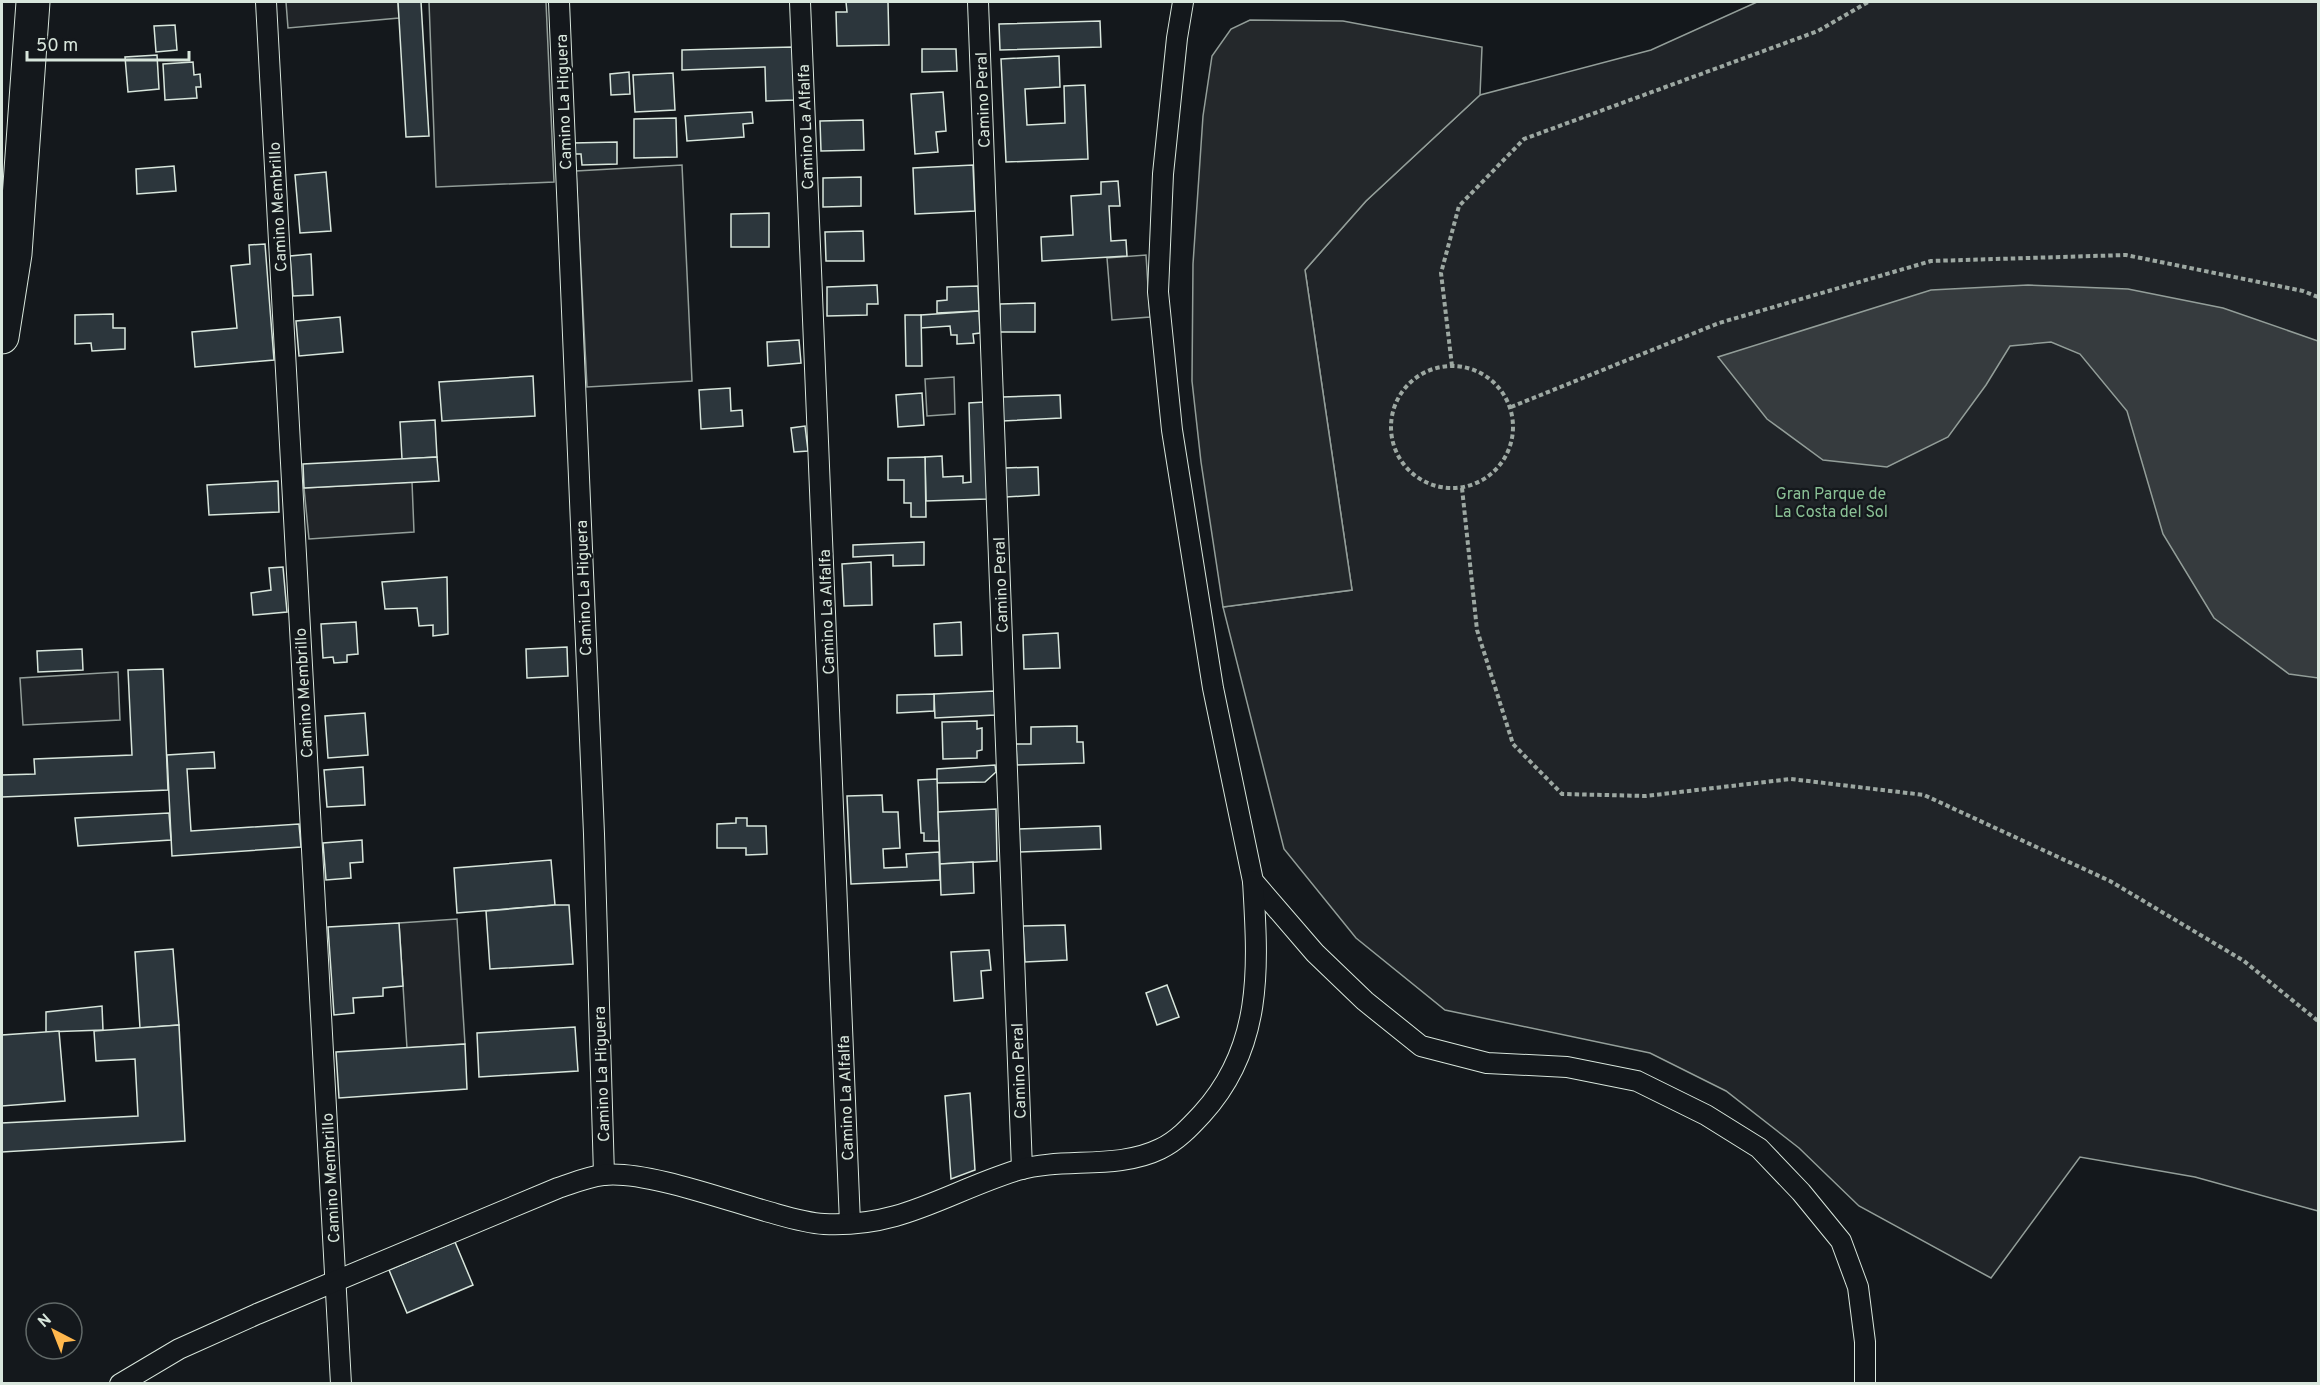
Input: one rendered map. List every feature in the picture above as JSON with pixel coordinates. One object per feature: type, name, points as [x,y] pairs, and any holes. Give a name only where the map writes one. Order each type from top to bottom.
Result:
[{"type":"highway","points":[[2,337],[15,254],[33,2]]},
{"type":"street","name":"Camino Membrillo","points":[[266,2],[342,1383]]},
{"type":"street","name":"Camino La Higuera","points":[[558,2],[593,810],[604,1175]]},
{"type":"street","name":"Camino La Alfalfa","points":[[800,2],[850,1223]]},
{"type":"street","name":"Camino Peral","points":[[978,2],[1022,1169]]},
{"type":"street","points":[[120,1383],[179,1349],[558,1188],[604,1175],[651,1179],[790,1218],[822,1224],[891,1219],[1022,1169],[1128,1158],[1160,1150],[1186,1131],[1214,1101],[1231,1077],[1245,1042],[1253,1007],[1258,967],[1253,881],[1211,676],[1172,430],[1158,292],[1163,174],[1177,38],[1183,2]]},
{"type":"street","points":[[1253,881],[1315,954],[1365,1001],[1421,1046],[1487,1063],[1567,1067],[1637,1081],[1707,1115],[1759,1148],[1801,1192],[1841,1241],[1858,1287],[1865,1342],[1865,1383]]},
{"type":"path","points":[[1452,366],[1441,273],[1459,206],[1524,139],[1818,31],[1868,2]]},
{"type":"path","points":[[1510,407],[1719,323],[1931,261],[2126,255],[2303,291],[2319,297]]},
{"type":"path","points":[[1452,366],[1471,368],[1488,377],[1502,390],[1510,407],[1514,428],[1510,449],[1498,468],[1488,477],[1462,488],[1440,487],[1421,480],[1404,466],[1394,447],[1391,428],[1394,409],[1402,392],[1416,378],[1433,369],[1452,366]]},
{"type":"path","points":[[1462,488],[1477,630],[1514,744],[1562,794],[1646,796],[1791,778],[1924,795],[2110,881],[2244,961],[2319,1021]]},
{"type":"green space","points":[[286,2],[398,2],[399,18],[288,28]]},
{"type":"green space","points":[[429,2],[546,2],[554,182],[436,187]]},
{"type":"green space","name":"Gran Parque de La Costa del Sol","points":[[1757,2],[2318,2],[2318,1211],[2195,1177],[2080,1157],[1991,1278],[1859,1206],[1799,1148],[1726,1091],[1650,1053],[1445,1010],[1356,938],[1284,849],[1223,607],[1352,590],[1305,270],[1366,201],[1480,95],[1651,50]]},
{"type":"green space","points":[[682,165],[692,381],[587,387],[576,171]]},
{"type":"green space","points":[[1146,255],[1150,317],[1112,320],[1107,258]]},
{"type":"green space","points":[[954,377],[955,414],[927,416],[925,379]]},
{"type":"green space","points":[[412,482],[414,532],[309,539],[304,488]]},
{"type":"green space","points":[[118,672],[120,720],[23,725],[20,678]]},
{"type":"green space","points":[[457,919],[465,1044],[407,1048],[399,923]]},
{"type":"shaded area","points":[[1250,20],[1343,21],[1482,47],[1480,95],[1366,201],[1305,270],[1352,590],[1223,607],[1201,462],[1192,381],[1193,264],[1203,116],[1212,56],[1231,29]]},
{"type":"shaded area","points":[[2028,285],[2128,289],[2223,308],[2318,341],[2318,678],[2289,674],[2214,618],[2163,534],[2127,411],[2080,354],[2051,342],[2010,346],[1986,385],[1948,437],[1887,467],[1823,460],[1767,419],[1718,357],[1931,290]]},
{"type":"building","points":[[398,2],[421,2],[429,136],[406,137]]},
{"type":"building","points":[[846,2],[888,2],[889,45],[837,46],[836,12],[847,12]]},
{"type":"building","points":[[1100,21],[1101,47],[1000,50],[999,24]]},
{"type":"building","points":[[175,25],[177,50],[156,52],[154,26]]},
{"type":"building","points":[[793,47],[794,100],[766,101],[765,67],[682,70],[682,50]]},
{"type":"building","points":[[922,49],[956,49],[957,71],[922,72]]},
{"type":"building","points":[[157,55],[159,89],[128,92],[125,57]]},
{"type":"building","points":[[1059,56],[1060,87],[1025,89],[1027,125],[1065,123],[1064,86],[1085,85],[1088,159],[1006,162],[1001,59]]},
{"type":"building","points":[[193,62],[194,75],[200,74],[201,87],[196,87],[197,98],[165,100],[163,64]]},
{"type":"building","points":[[629,72],[630,94],[611,95],[610,74]]},
{"type":"building","points":[[673,73],[675,110],[635,112],[633,75]]},
{"type":"building","points":[[943,92],[946,131],[936,132],[938,152],[915,154],[911,94]]},
{"type":"building","points":[[752,112],[753,123],[743,124],[744,137],[687,141],[685,116]]},
{"type":"building","points":[[676,118],[677,157],[634,158],[634,119]]},
{"type":"building","points":[[863,120],[864,150],[821,151],[820,121]]},
{"type":"building","points":[[617,142],[617,164],[582,165],[581,154],[574,154],[573,143]]},
{"type":"building","points":[[973,165],[975,211],[915,214],[913,168]]},
{"type":"building","points":[[174,166],[176,191],[137,194],[136,169]]},
{"type":"building","points":[[326,172],[331,231],[300,233],[295,175]]},
{"type":"building","points":[[861,177],[861,206],[823,207],[823,178]]},
{"type":"building","points":[[1118,181],[1120,206],[1109,206],[1111,241],[1126,240],[1127,256],[1042,261],[1041,237],[1073,235],[1071,196],[1101,194],[1101,182]]},
{"type":"building","points":[[769,213],[769,247],[731,247],[731,214]]},
{"type":"building","points":[[863,231],[864,261],[826,261],[825,232]]},
{"type":"building","points":[[265,244],[274,360],[195,367],[192,332],[237,328],[231,266],[250,264],[249,245]]},
{"type":"building","points":[[311,254],[313,295],[293,296],[290,256]]},
{"type":"building","points":[[877,285],[878,304],[867,304],[867,315],[827,316],[827,287]]},
{"type":"building","points":[[978,286],[979,311],[937,313],[937,301],[947,300],[947,287]]},
{"type":"building","points":[[1035,303],[1035,332],[1000,332],[1000,304]]},
{"type":"building","points":[[979,311],[980,333],[973,334],[974,343],[957,344],[957,335],[951,335],[950,326],[921,328],[921,315]]},
{"type":"building","points":[[113,314],[113,328],[125,328],[125,349],[92,351],[91,343],[75,344],[75,315]]},
{"type":"building","points":[[905,315],[921,315],[922,366],[906,366]]},
{"type":"building","points":[[340,317],[343,352],[299,356],[296,321]]},
{"type":"building","points":[[799,340],[801,363],[768,366],[767,342]]},
{"type":"building","points":[[533,376],[535,416],[442,421],[439,382]]},
{"type":"building","points":[[730,388],[731,411],[742,410],[743,426],[701,429],[699,390]]},
{"type":"building","points":[[922,393],[924,425],[898,427],[896,395]]},
{"type":"building","points":[[1060,395],[1061,418],[1003,421],[1002,397]]},
{"type":"building","points":[[984,402],[987,499],[926,501],[925,457],[942,456],[943,477],[963,476],[963,483],[971,482],[969,403]]},
{"type":"building","points":[[435,420],[437,457],[402,459],[400,422]]},
{"type":"building","points":[[805,426],[808,451],[794,452],[791,428]]},
{"type":"building","points":[[437,457],[439,481],[304,488],[303,464]]},
{"type":"building","points":[[925,457],[926,517],[911,517],[911,503],[904,503],[904,480],[888,480],[888,458]]},
{"type":"building","points":[[1038,467],[1039,495],[1006,497],[1005,468]]},
{"type":"building","points":[[278,481],[279,512],[209,515],[207,485]]},
{"type":"building","points":[[924,542],[924,565],[893,566],[893,555],[853,557],[853,545]]},
{"type":"building","points":[[871,562],[872,605],[844,606],[842,564]]},
{"type":"building","points":[[283,567],[287,612],[253,615],[251,593],[271,590],[269,568]]},
{"type":"building","points":[[447,577],[448,634],[433,636],[433,625],[419,626],[417,608],[385,609],[382,582]]},
{"type":"building","points":[[356,622],[358,654],[347,655],[347,662],[334,663],[333,657],[323,658],[321,624]]},
{"type":"building","points":[[961,622],[962,655],[935,656],[934,624]]},
{"type":"building","points":[[1058,633],[1060,668],[1024,669],[1023,635]]},
{"type":"building","points":[[567,647],[568,676],[527,678],[526,649]]},
{"type":"building","points":[[82,649],[83,670],[38,672],[37,651]]},
{"type":"building","points":[[163,669],[168,790],[2,797],[2,775],[35,774],[34,759],[132,755],[128,670]]},
{"type":"building","points":[[994,691],[995,715],[935,718],[934,694]]},
{"type":"building","points":[[934,694],[934,711],[897,713],[897,695]]},
{"type":"building","points":[[365,713],[368,755],[328,758],[325,716]]},
{"type":"building","points":[[977,721],[977,729],[982,728],[982,750],[977,751],[977,758],[943,759],[942,722]]},
{"type":"building","points":[[1077,726],[1077,742],[1083,742],[1084,763],[1017,765],[1016,744],[1031,744],[1031,727]]},
{"type":"building","points":[[214,752],[215,768],[187,769],[191,831],[299,824],[301,847],[172,856],[167,755]]},
{"type":"building","points":[[995,765],[996,772],[985,782],[937,783],[937,769]]},
{"type":"building","points":[[363,767],[365,805],[327,807],[324,770]]},
{"type":"building","points":[[937,779],[939,841],[924,841],[924,833],[921,833],[918,780]]},
{"type":"building","points":[[882,795],[883,812],[898,812],[900,848],[883,849],[884,868],[907,867],[906,854],[939,852],[940,880],[851,884],[847,796]]},
{"type":"building","points":[[996,809],[997,861],[940,864],[938,812]]},
{"type":"building","points":[[169,813],[171,840],[78,846],[75,818]]},
{"type":"building","points":[[736,818],[747,818],[747,826],[766,826],[767,854],[746,855],[746,848],[717,848],[717,824],[736,823]]},
{"type":"building","points":[[1100,826],[1101,849],[1020,852],[1019,829]]},
{"type":"building","points":[[362,840],[363,862],[350,863],[351,878],[326,880],[323,843]]},
{"type":"building","points":[[551,860],[555,905],[457,913],[454,868]]},
{"type":"building","points":[[973,862],[974,893],[941,895],[940,864]]},
{"type":"building","points":[[569,905],[573,964],[490,969],[486,911]]},
{"type":"building","points":[[399,923],[403,986],[383,988],[383,996],[353,998],[354,1013],[334,1015],[328,927]]},
{"type":"building","points":[[1065,925],[1067,960],[1025,962],[1023,926]]},
{"type":"building","points":[[173,949],[179,1025],[140,1028],[135,952]]},
{"type":"building","points":[[989,950],[991,970],[981,971],[983,998],[954,1001],[951,952]]},
{"type":"building","points":[[1167,985],[1179,1017],[1157,1025],[1146,993]]},
{"type":"building","points":[[102,1006],[103,1030],[46,1032],[46,1012]]},
{"type":"building","points":[[179,1025],[185,1141],[2,1152],[2,1123],[138,1116],[135,1059],[96,1061],[94,1031]]},
{"type":"building","points":[[575,1027],[578,1071],[479,1077],[477,1033]]},
{"type":"building","points":[[59,1031],[65,1101],[2,1106],[2,1035]]},
{"type":"building","points":[[465,1044],[467,1089],[339,1098],[336,1052]]},
{"type":"building","points":[[970,1093],[975,1170],[951,1179],[945,1096]]},
{"type":"building","points":[[455,1242],[473,1285],[407,1313],[389,1270]]}]
